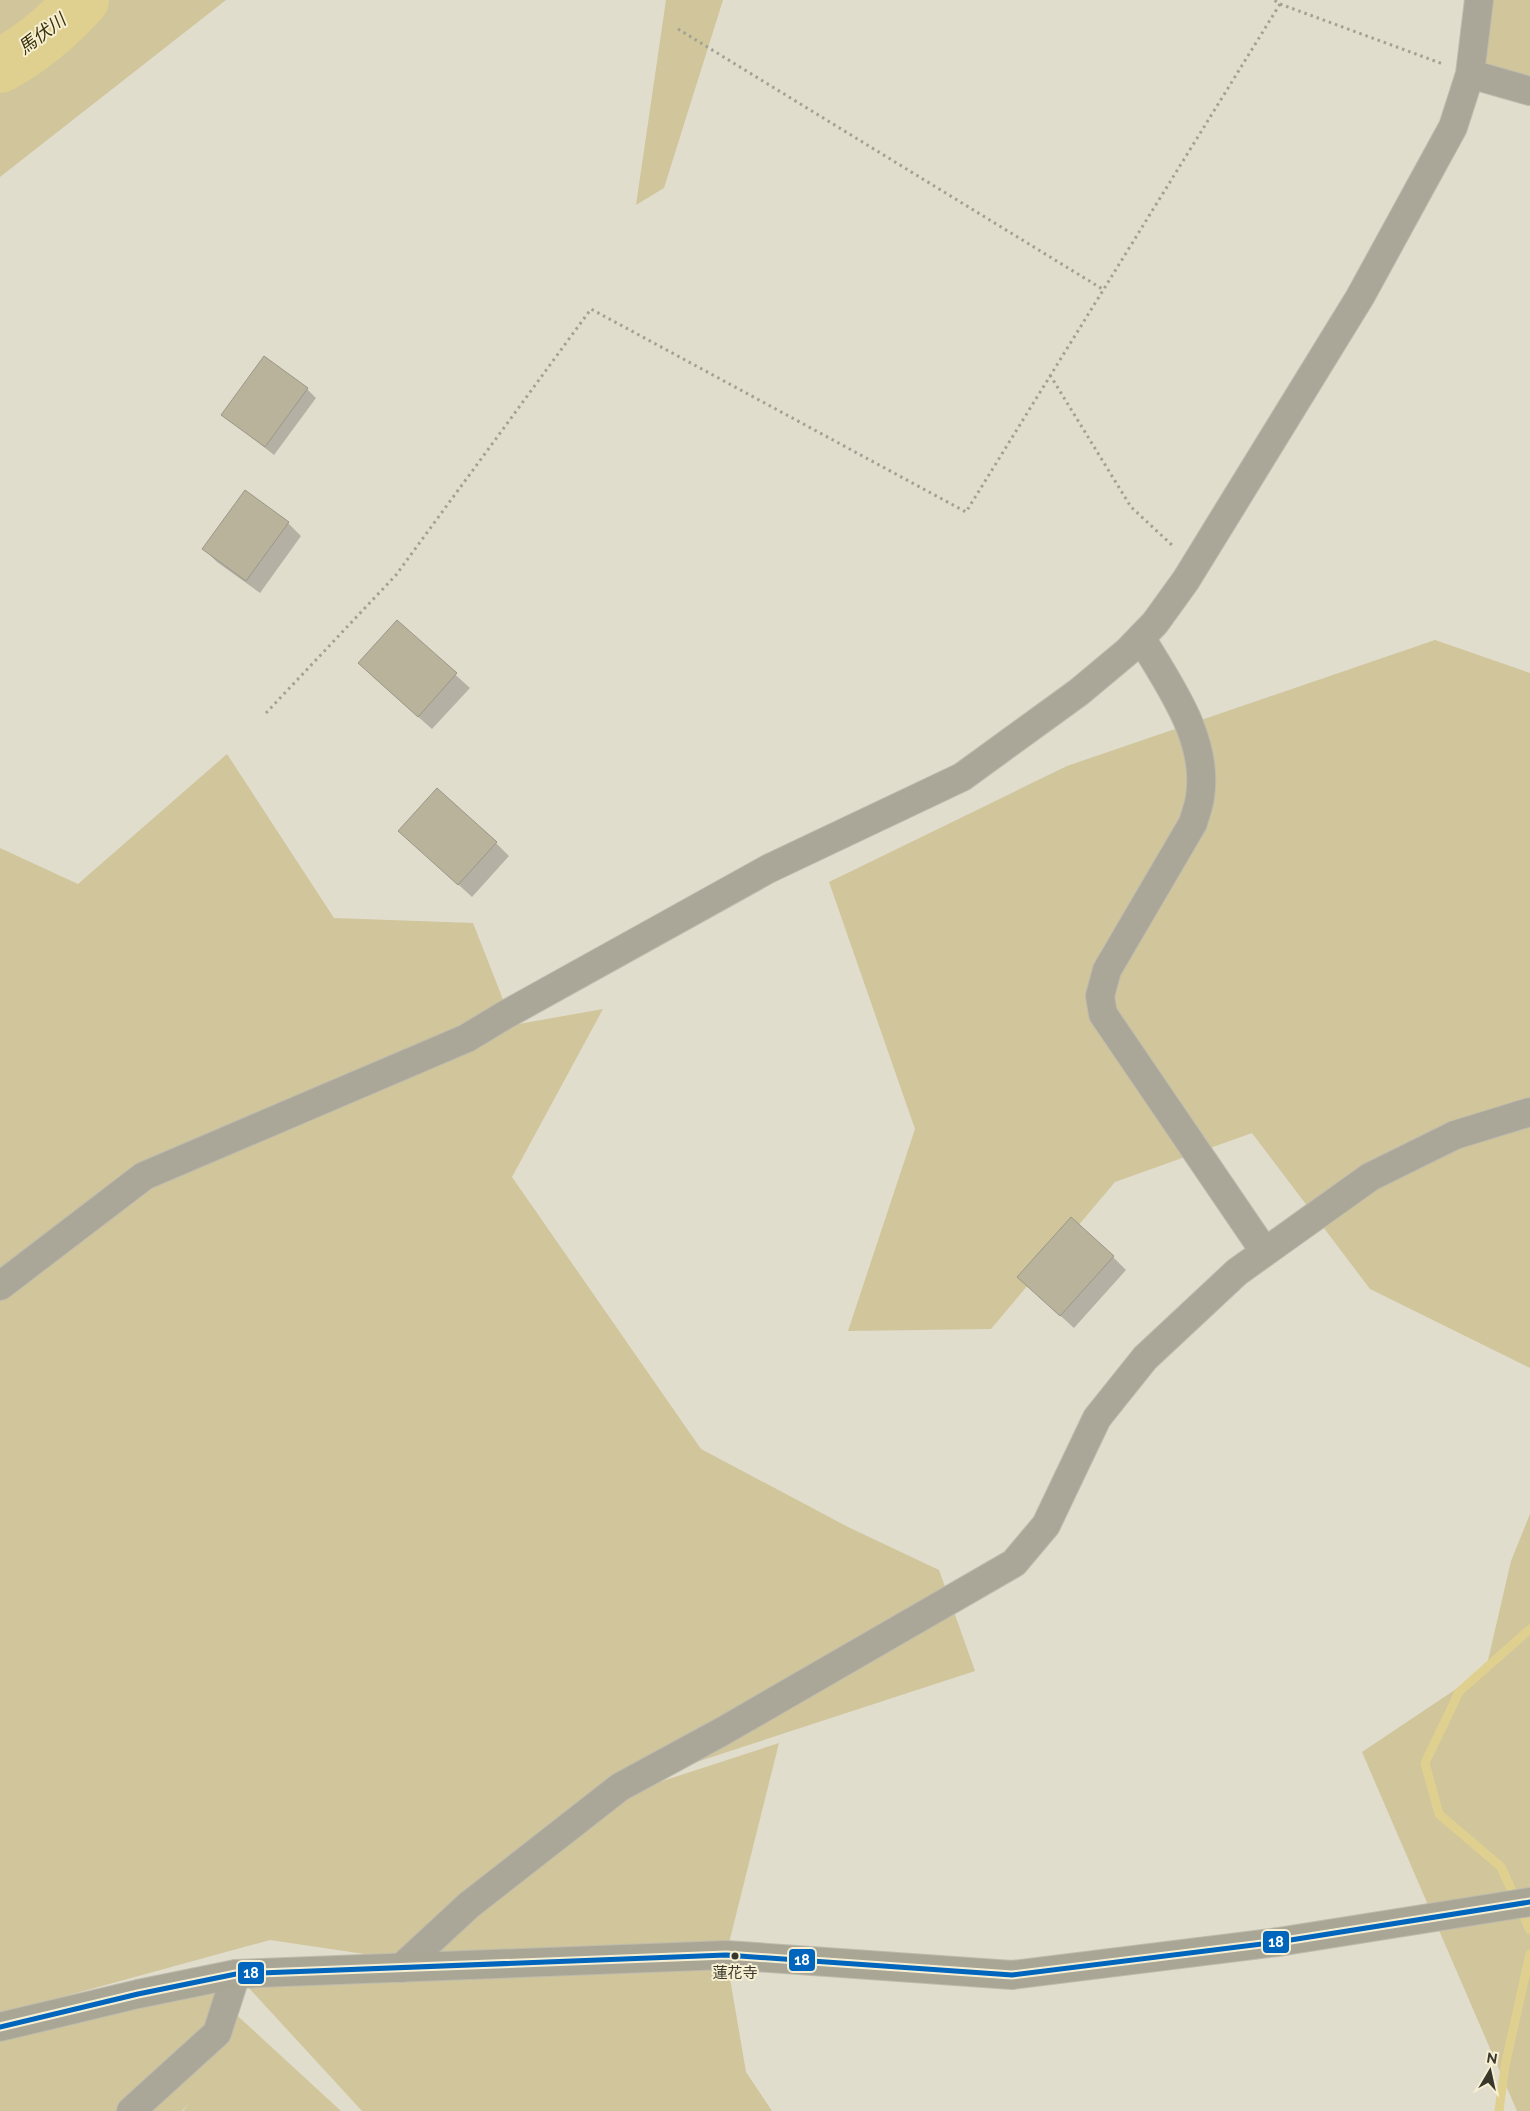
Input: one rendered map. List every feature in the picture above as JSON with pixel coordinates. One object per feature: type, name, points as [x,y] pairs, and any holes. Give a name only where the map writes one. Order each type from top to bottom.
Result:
[{"type":"main road","points":[[0,2027],[138,1994],[236,1974],[726,1955],[1012,1975],[1278,1942],[1530,1902]]},
{"type":"street","points":[[0,1286],[144,1176],[468,1038],[504,1015],[768,869],[962,777],[1079,692],[1141,638],[1155,623],[1186,580],[1193,565],[1360,297],[1453,127],[1470,74],[1479,0]]},
{"type":"street","points":[[1470,74],[1530,91]]},
{"type":"street","points":[[1141,638],[1188,717],[1201,767],[1200,797],[1193,823],[1107,970],[1100,996],[1103,1014],[1265,1252]]},
{"type":"street","points":[[400,1968],[469,1905],[620,1786],[723,1731],[1014,1562],[1046,1525],[1097,1418],[1145,1358],[1237,1272],[1370,1177],[1455,1135],[1530,1112]]},
{"type":"street","points":[[131,2111],[217,2032],[236,1974]]},
{"type":"path","points":[[1274,0],[1280,4],[1470,74]]},
{"type":"path","points":[[266,713],[396,575],[591,309],[966,512],[1280,4]]},
{"type":"path","points":[[678,29],[1104,290]]},
{"type":"path","points":[[1050,375],[1131,507],[1193,565]]},
{"type":"shaded area","points":[[0,0],[226,0],[0,177]]},
{"type":"shaded area","points":[[666,0],[723,0],[664,188],[636,205]]},
{"type":"shaded area","points":[[1482,0],[1530,0],[1530,83],[1482,93]]},
{"type":"shaded area","points":[[1435,640],[1530,673],[1530,1368],[1370,1289],[1252,1133],[1115,1182],[991,1329],[848,1331],[915,1129],[829,882],[1067,766]]},
{"type":"shaded area","points":[[227,754],[334,918],[473,923],[513,1025],[603,1009],[512,1177],[701,1449],[848,1527],[939,1570],[975,1671],[620,1787],[437,1948],[638,1789],[779,1743],[726,1955],[746,2072],[772,2111],[362,2111],[236,1974],[398,1959],[270,1940],[0,2014],[0,848],[78,884]]},
{"type":"shaded area","points":[[1530,1514],[1530,2111],[1517,2111],[1362,1752],[1486,1669],[1511,1561]]},
{"type":"shaded area","points":[[204,1985],[341,2111],[183,2111],[189,2103],[182,2111],[0,2111],[0,2039]]},
{"type":"building","points":[[264,356],[308,388],[265,447],[221,415]]},
{"type":"building","points":[[245,490],[289,522],[246,581],[202,549]]},
{"type":"building","points":[[397,620],[457,673],[418,717],[358,663]]},
{"type":"building","points":[[437,788],[497,842],[458,885],[398,831]]},
{"type":"building","points":[[1071,1217],[1114,1256],[1060,1316],[1017,1277]]},
{"type":"waterway","name":"馬伏川","points":[[0,66],[44,36],[82,0]]},
{"type":"waterway","points":[[1530,1629],[1459,1692],[1425,1763],[1439,1814],[1501,1867],[1530,1930]]},
{"type":"waterway","points":[[1499,2111],[1505,2066],[1530,1954]]},
{"type":"transit line","name":"18","points":[[0,2027],[138,1994],[236,1974],[726,1955],[1012,1975],[1278,1942],[1530,1902]]},
{"type":"place","name":"蓮花寺","points":[[735,1956]]}]
